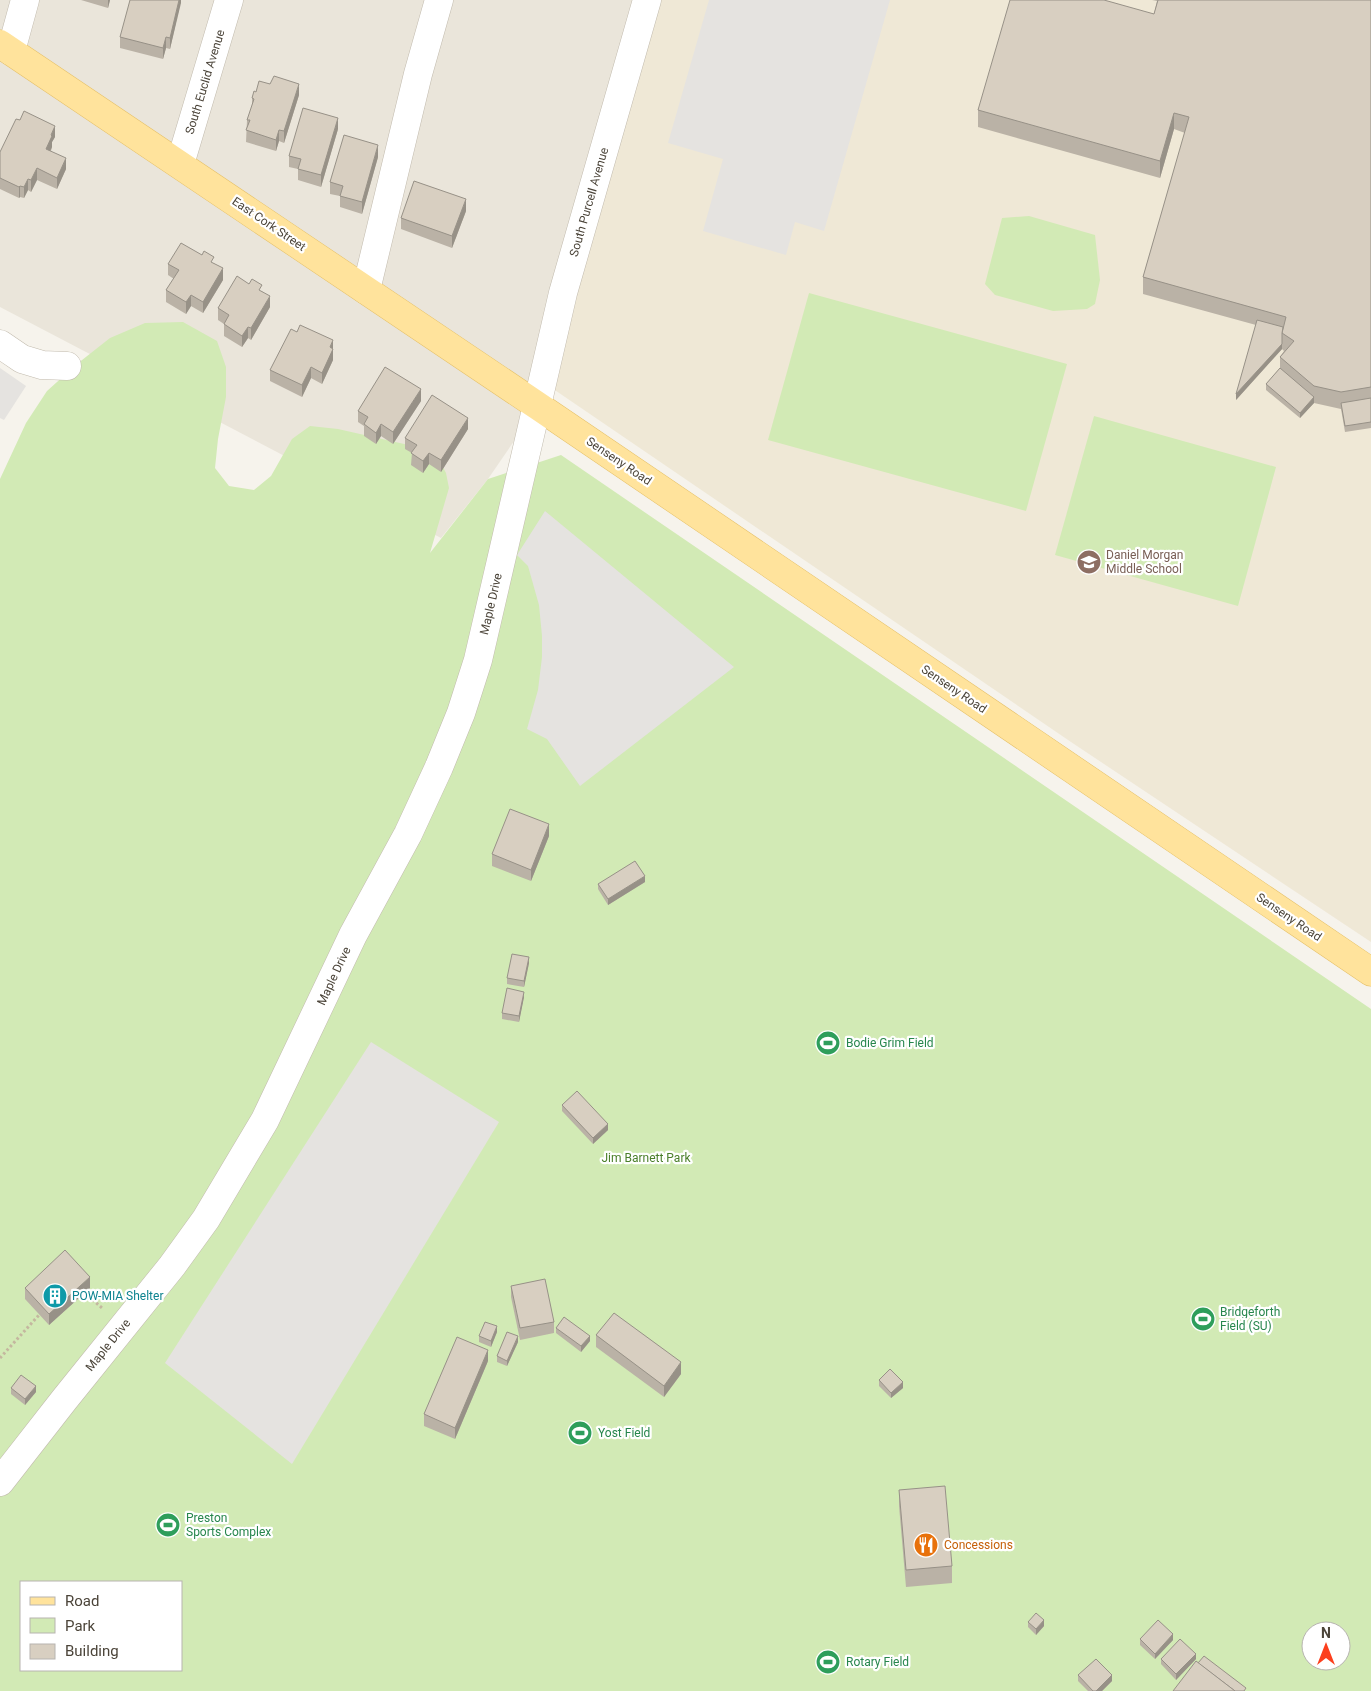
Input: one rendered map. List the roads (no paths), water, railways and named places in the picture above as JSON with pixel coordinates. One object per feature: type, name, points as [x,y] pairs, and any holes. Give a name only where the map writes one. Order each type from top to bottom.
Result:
[{"type":"main road","name":"East Cork Street","points":[[6,48],[538,406]]},
{"type":"main road","name":"Senseny Road","points":[[538,406],[1371,972]]},
{"type":"street","points":[[6,48],[25,0]]},
{"type":"street","name":"South Euclid Avenue","points":[[180,164],[230,0]]},
{"type":"street","points":[[366,290],[418,74],[439,0]]},
{"type":"street","name":"South Purcell Avenue","points":[[538,406],[563,293],[647,0]]},
{"type":"street","points":[[0,344],[22,359],[42,365],[67,366]]},
{"type":"street","name":"Maple Drive","points":[[0,1482],[172,1266],[206,1219],[266,1120],[353,935],[408,834],[439,767],[461,713],[482,645],[538,406]]},
{"type":"place","name":"Daniel Morgan Middle School","points":[[1089,562]]},
{"type":"place","name":"Bodie Grim Field","points":[[828,1043]]},
{"type":"place","name":"POW-MIA Shelter","points":[[55,1296]]},
{"type":"place","name":"Bridgeforth Field (SU)","points":[[1203,1319]]},
{"type":"place","name":"Yost Field","points":[[580,1433]]},
{"type":"place","name":"Preston Sports Complex","points":[[168,1525]]},
{"type":"place","name":"Concessions","points":[[926,1545]]},
{"type":"place","name":"Rotary Field","points":[[828,1662]]},
{"type":"park label","name":"Jim Barnett Park","points":[[646,1158]]}]
